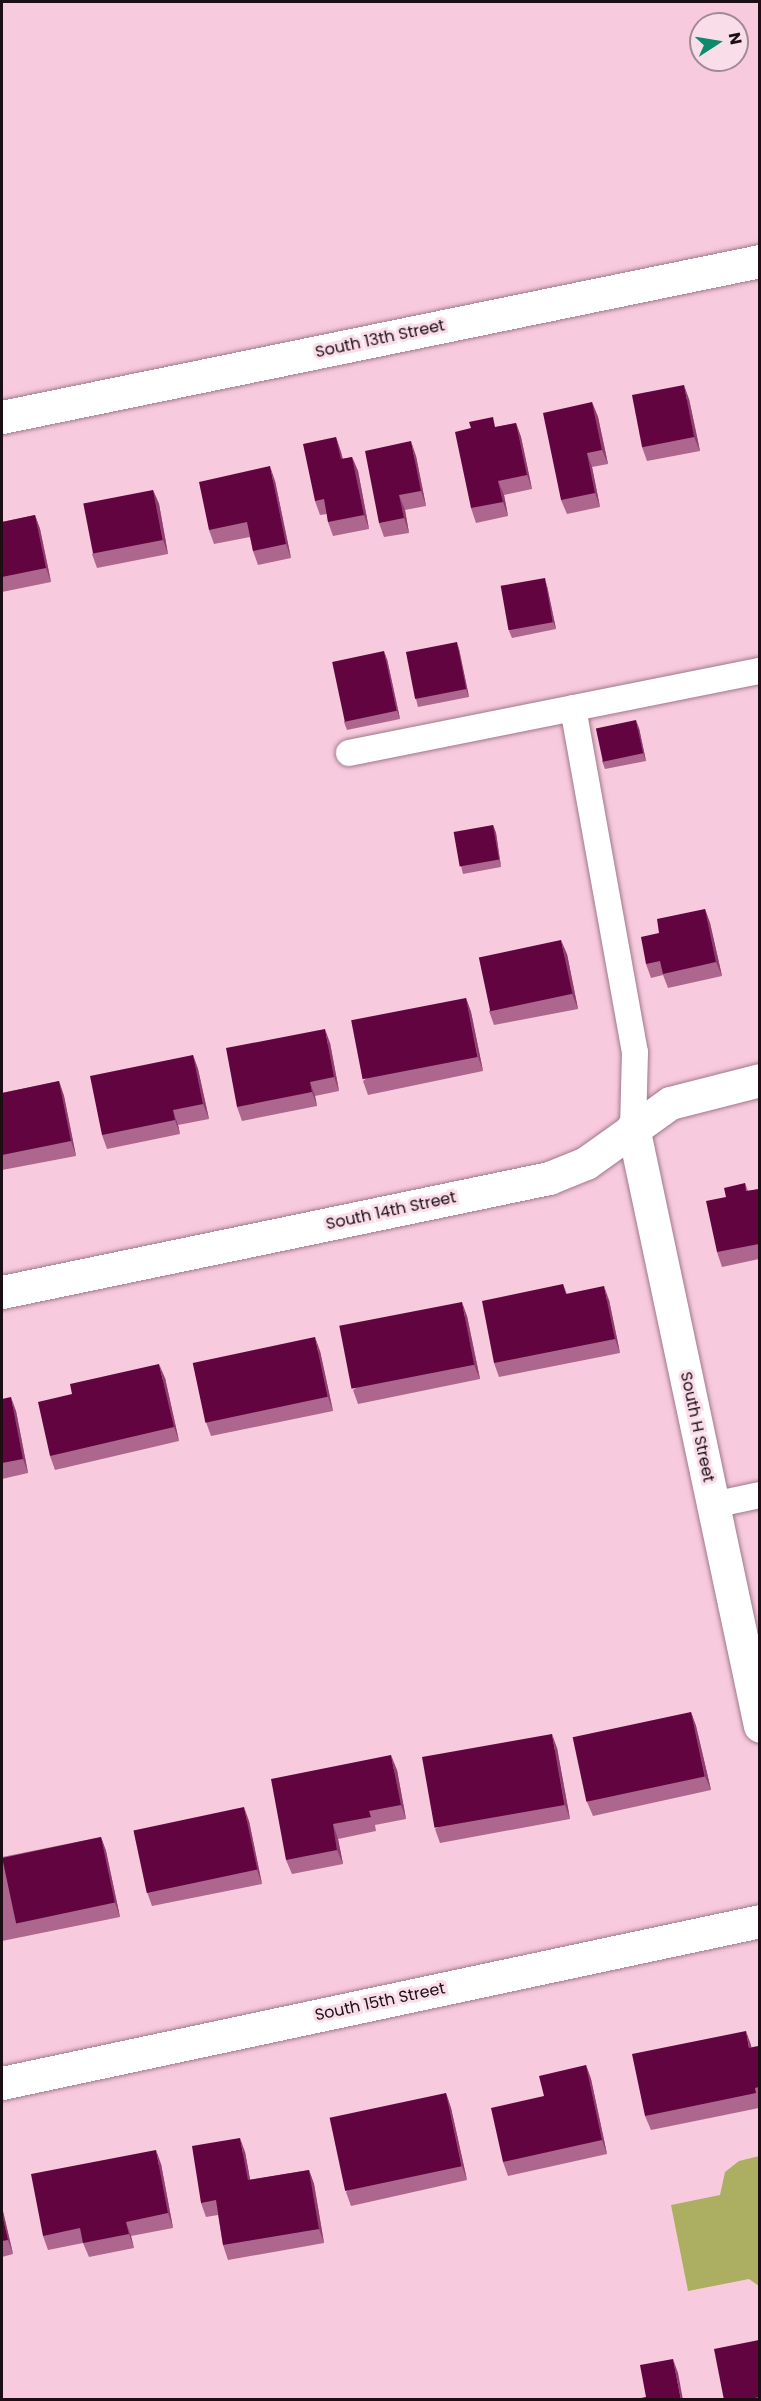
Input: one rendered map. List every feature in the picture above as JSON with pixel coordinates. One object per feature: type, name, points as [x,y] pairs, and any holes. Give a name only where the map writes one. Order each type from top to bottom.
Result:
[{"type":"street","name":"South 13th Street","points":[[2,417],[759,261]]},
{"type":"street","name":"South 14th Street","points":[[2,1292],[549,1178],[586,1163],[633,1127],[670,1103],[759,1080]]},
{"type":"street","name":"South H Street","points":[[633,1127],[759,1726]]},
{"type":"street","name":"South 15th Street","points":[[2,2084],[759,1921]]},
{"type":"lane","points":[[350,753],[759,671]]},
{"type":"lane","points":[[573,708],[635,1052],[633,1127]]},
{"type":"lane","points":[[713,1505],[759,1495]]},
{"type":"green space","points":[[759,2156],[759,2286],[749,2279],[688,2291],[671,2205],[720,2195],[725,2172],[739,2161]]},
{"type":"building","points":[[684,385],[694,437],[642,447],[632,395]]},
{"type":"building","points":[[592,402],[602,450],[587,453],[595,493],[561,500],[543,413]]},
{"type":"building","points":[[493,417],[495,427],[516,423],[527,475],[498,481],[503,502],[471,508],[455,432],[471,428],[469,422]]},
{"type":"building","points":[[336,437],[341,459],[352,457],[364,515],[328,522],[324,499],[315,501],[303,444]]},
{"type":"building","points":[[411,441],[421,491],[399,495],[404,518],[379,523],[365,451]]},
{"type":"building","points":[[270,466],[286,544],[253,551],[247,522],[209,530],[199,482]]},
{"type":"building","points":[[153,490],[163,540],[93,554],[83,504]]},
{"type":"building","points":[[35,515],[46,568],[2,577],[2,522]]},
{"type":"building","points":[[545,578],[553,622],[508,630],[501,586]]},
{"type":"building","points":[[457,642],[466,689],[415,699],[406,652]]},
{"type":"building","points":[[384,651],[397,711],[345,722],[332,662]]},
{"type":"building","points":[[636,720],[643,753],[603,762],[596,729]]},
{"type":"building","points":[[493,825],[499,859],[460,866],[454,832]]},
{"type":"building","points":[[705,909],[716,962],[663,974],[660,961],[646,964],[641,937],[659,933],[657,919]]},
{"type":"building","points":[[561,940],[572,994],[490,1011],[479,957]]},
{"type":"building","points":[[466,998],[477,1057],[363,1079],[351,1020]]},
{"type":"building","points":[[325,1029],[334,1077],[310,1082],[312,1092],[237,1107],[226,1048]]},
{"type":"building","points":[[193,1055],[203,1104],[173,1110],[175,1120],[102,1135],[90,1076]]},
{"type":"building","points":[[59,1081],[71,1141],[2,1155],[2,1093]]},
{"type":"building","points":[[745,1183],[746,1191],[759,1189],[759,1244],[717,1252],[706,1201],[726,1197],[724,1188]]},
{"type":"building","points":[[563,1284],[566,1294],[604,1286],[615,1339],[494,1363],[482,1301]]},
{"type":"building","points":[[462,1302],[474,1365],[352,1389],[339,1326]]},
{"type":"building","points":[[315,1337],[328,1397],[205,1423],[193,1363]]},
{"type":"building","points":[[159,1364],[174,1427],[50,1456],[38,1402],[72,1394],[70,1384]]},
{"type":"building","points":[[11,1397],[23,1459],[2,1463],[2,1399]]},
{"type":"building","points":[[691,1712],[705,1777],[586,1802],[573,1737]]},
{"type":"building","points":[[552,1734],[565,1805],[435,1828],[422,1757]]},
{"type":"building","points":[[391,1755],[401,1805],[369,1811],[371,1817],[333,1824],[337,1850],[286,1860],[271,1779]]},
{"type":"building","points":[[244,1807],[257,1870],[147,1893],[133,1830]]},
{"type":"building","points":[[101,1837],[115,1903],[16,1924],[2,1858]]},
{"type":"building","points":[[746,2031],[749,2048],[759,2046],[759,2087],[755,2088],[756,2093],[645,2116],[632,2054]]},
{"type":"building","points":[[586,2065],[602,2140],[503,2162],[491,2108],[544,2096],[539,2076]]},
{"type":"building","points":[[446,2093],[462,2166],[345,2191],[330,2118]]},
{"type":"building","points":[[240,2138],[248,2180],[309,2170],[319,2229],[223,2245],[216,2200],[201,2203],[192,2146]]},
{"type":"building","points":[[156,2150],[168,2213],[126,2222],[129,2234],[83,2243],[80,2228],[43,2236],[31,2174]]},
{"type":"building","points":[[2,2214],[8,2240],[2,2241]]},
{"type":"building","points":[[759,2340],[759,2397],[746,2400],[724,2400],[714,2349]]},
{"type":"building","points":[[673,2359],[681,2400],[631,2400],[646,2397],[640,2365]]}]
